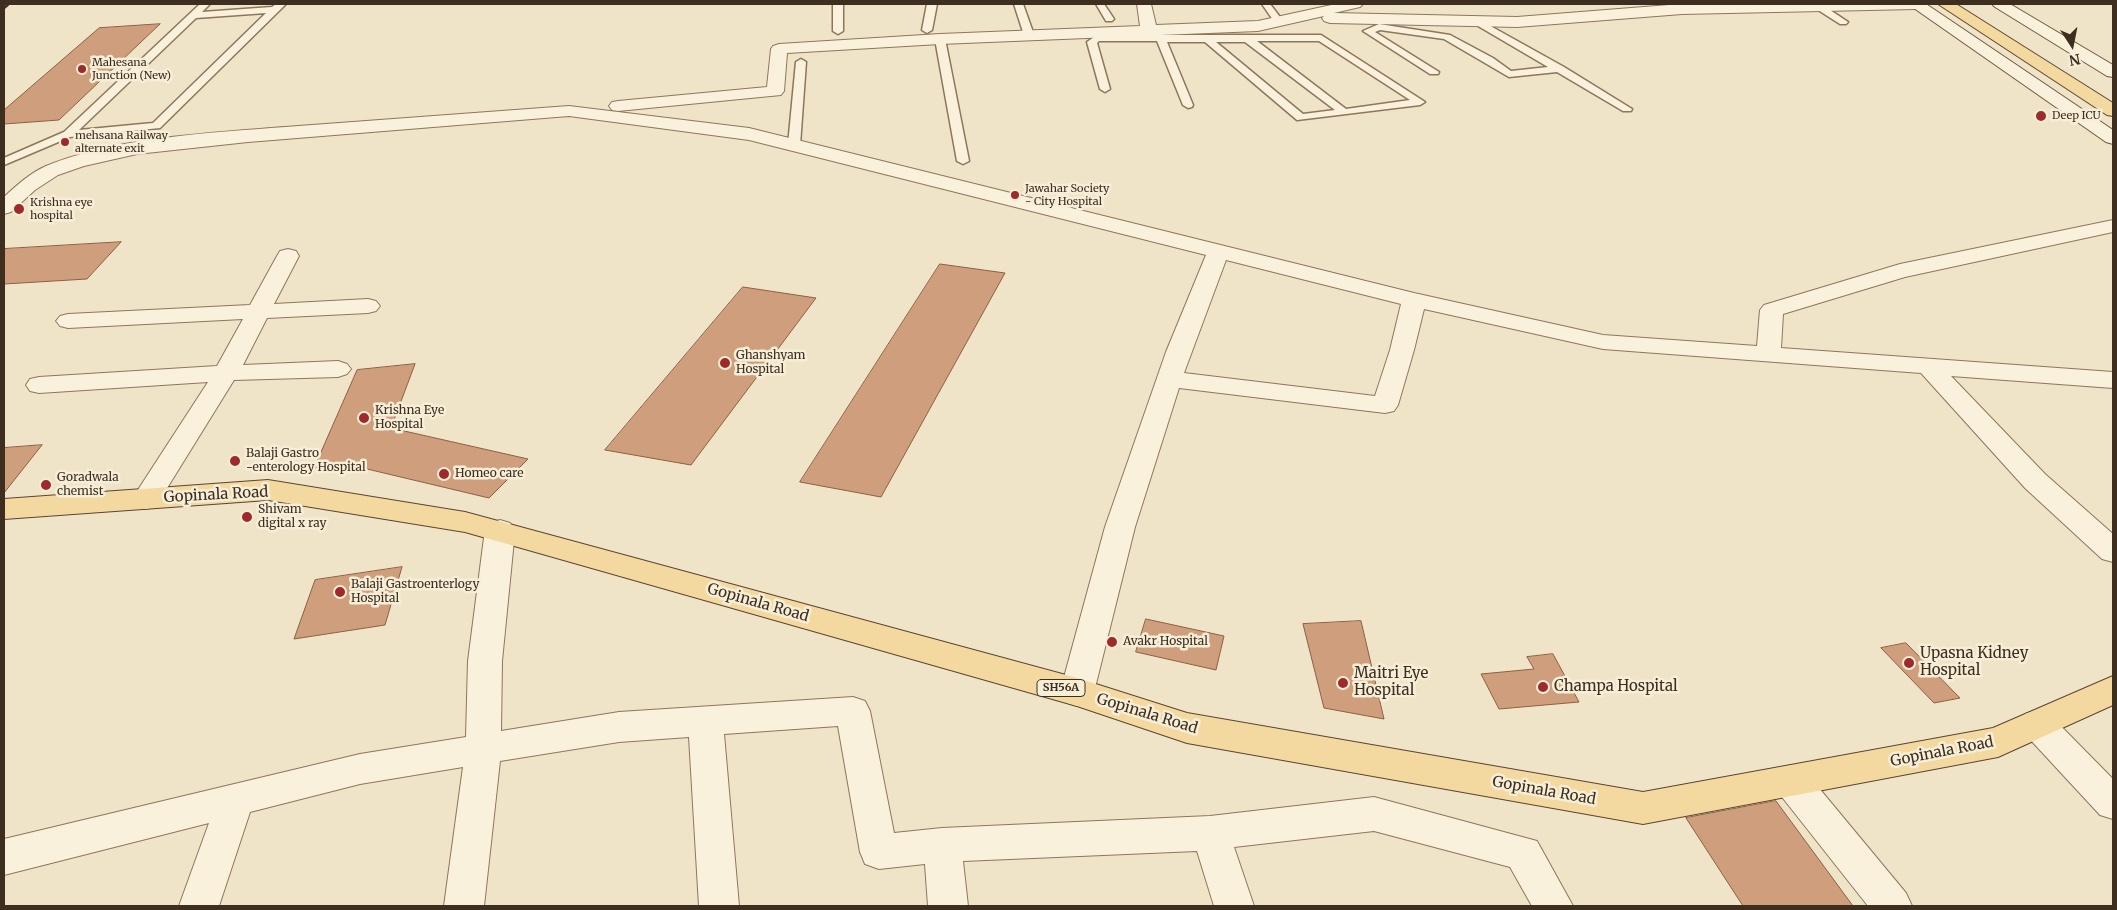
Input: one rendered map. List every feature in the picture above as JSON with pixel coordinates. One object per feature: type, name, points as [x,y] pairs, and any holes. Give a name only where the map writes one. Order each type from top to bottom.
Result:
[{"type":"main road","points":[[1946,4],[2113,111]]},
{"type":"main road","points":[[1969,4],[2113,94]]},
{"type":"main road","name":"Gopinala Road","points":[[4,509],[268,490],[464,522],[500,530],[1077,692],[1187,728],[1643,808],[1998,742],[2113,690]]},
{"type":"street","points":[[1144,4],[1155,34]]},
{"type":"street","points":[[4,208],[28,186],[52,171],[78,161],[137,148],[248,136],[569,111],[775,91],[779,49],[933,34],[1198,34],[1258,26],[1355,4]]},
{"type":"street","points":[[1286,19],[1517,22],[1682,9],[1916,4],[2113,138]]},
{"type":"street","points":[[2000,4],[2113,72]]},
{"type":"street","points":[[569,111],[749,134],[1414,300],[1603,342],[2113,380]]},
{"type":"street","points":[[1768,354],[1772,310],[1900,272],[2113,226]]},
{"type":"street","points":[[1077,692],[1120,527],[1169,379],[1218,251]]},
{"type":"street","points":[[146,499],[226,373],[288,256]]},
{"type":"street","points":[[1169,379],[1385,405],[1402,350],[1414,300]]},
{"type":"street","points":[[68,321],[368,306]]},
{"type":"street","points":[[1929,367],[2035,481],[2113,551]]},
{"type":"street","points":[[39,385],[226,373],[338,369]]},
{"type":"street","points":[[464,906],[483,750],[485,661],[500,530]]},
{"type":"street","points":[[4,857],[360,769],[619,727],[853,711],[879,852],[942,844],[1210,833],[1374,814],[1523,853],[1553,906]]},
{"type":"street","points":[[705,721],[719,906]]},
{"type":"street","points":[[2037,724],[2113,803]]},
{"type":"street","points":[[1791,780],[1892,906]]},
{"type":"street","points":[[199,906],[236,800]]},
{"type":"street","points":[[1210,833],[1234,906]]},
{"type":"street","points":[[942,844],[948,906]]},
{"type":"lane","points":[[68,134],[205,4]]},
{"type":"lane","points":[[838,4],[838,31]]},
{"type":"lane","points":[[932,4],[933,34],[963,161]]},
{"type":"lane","points":[[1018,4],[1029,35]]},
{"type":"lane","points":[[1100,4],[1108,19]]},
{"type":"lane","points":[[1266,4],[1286,19]]},
{"type":"lane","points":[[1818,6],[1843,22]]},
{"type":"lane","points":[[194,15],[277,7]]},
{"type":"lane","points":[[137,148],[156,126],[277,7]]},
{"type":"lane","points":[[1476,21],[1627,109]]},
{"type":"lane","points":[[1434,72],[1368,31],[1379,27],[1420,32],[1446,38],[1489,60],[1509,74],[1560,69]]},
{"type":"lane","points":[[1105,89],[1092,42],[1097,38],[1155,34],[1188,105]]},
{"type":"lane","points":[[1198,34],[1248,39],[1321,38],[1420,102],[1302,118],[1207,39],[1198,34]]},
{"type":"lane","points":[[1248,39],[1344,112]]},
{"type":"lane","points":[[794,145],[801,62]]},
{"type":"lane","points":[[4,162],[68,134],[156,126]]},
{"type":"building","name":"Mahesana Junction (New)","points":[[160,24],[59,120],[4,124],[4,110],[99,28]]},
{"type":"building","points":[[121,242],[87,279],[4,284],[4,249]]},
{"type":"building","points":[[940,264],[1005,273],[881,497],[800,482]]},
{"type":"building","points":[[743,287],[816,298],[691,465],[605,450]]},
{"type":"building","points":[[415,364],[391,428],[528,459],[489,498],[346,464],[314,468],[357,370]]},
{"type":"building","points":[[42,445],[4,493],[4,448]]},
{"type":"building","points":[[402,567],[385,625],[294,639],[315,580]]},
{"type":"building","points":[[1146,619],[1224,636],[1216,670],[1136,652]]},
{"type":"building","points":[[1361,621],[1384,719],[1324,708],[1303,624]]},
{"type":"building","points":[[1906,643],[1960,698],[1934,703],[1881,648]]},
{"type":"building","points":[[1553,654],[1579,702],[1499,709],[1481,674],[1534,669],[1527,657]]},
{"type":"building","points":[[1776,801],[1853,906],[1743,906],[1686,818]]},
{"type":"railway","points":[[4,8],[9,4]]},
{"type":"place","name":"Mahesana Junction (New)","points":[[82,69]]},
{"type":"place","name":"Deep ICU","points":[[2041,116]]},
{"type":"place","name":"mehsana Railway alternate exit","points":[[65,142]]},
{"type":"place","name":"Jawahar Society - City Hospital","points":[[1015,195]]},
{"type":"place","name":"Krishna eye hospital","points":[[19,209]]},
{"type":"place","name":"Ghanshyam Hospital","points":[[725,363]]},
{"type":"place","name":"Krishna Eye Hospital","points":[[364,418]]},
{"type":"place","name":"Balaji Gastro -enterology Hospital","points":[[235,461]]},
{"type":"place","name":"Homeo care","points":[[444,474]]},
{"type":"place","name":"Goradwala chemist","points":[[46,485]]},
{"type":"place","name":"Shivam digital x ray","points":[[247,517]]},
{"type":"place","name":"Balaji Gastroenterlogy Hospital","points":[[340,592]]},
{"type":"place","name":"Avakr Hospital","points":[[1112,642]]},
{"type":"place","name":"Upasna Kidney Hospital","points":[[1909,663]]},
{"type":"place","name":"Maitri Eye Hospital","points":[[1343,683]]},
{"type":"place","name":"Champa Hospital","points":[[1543,687]]}]
